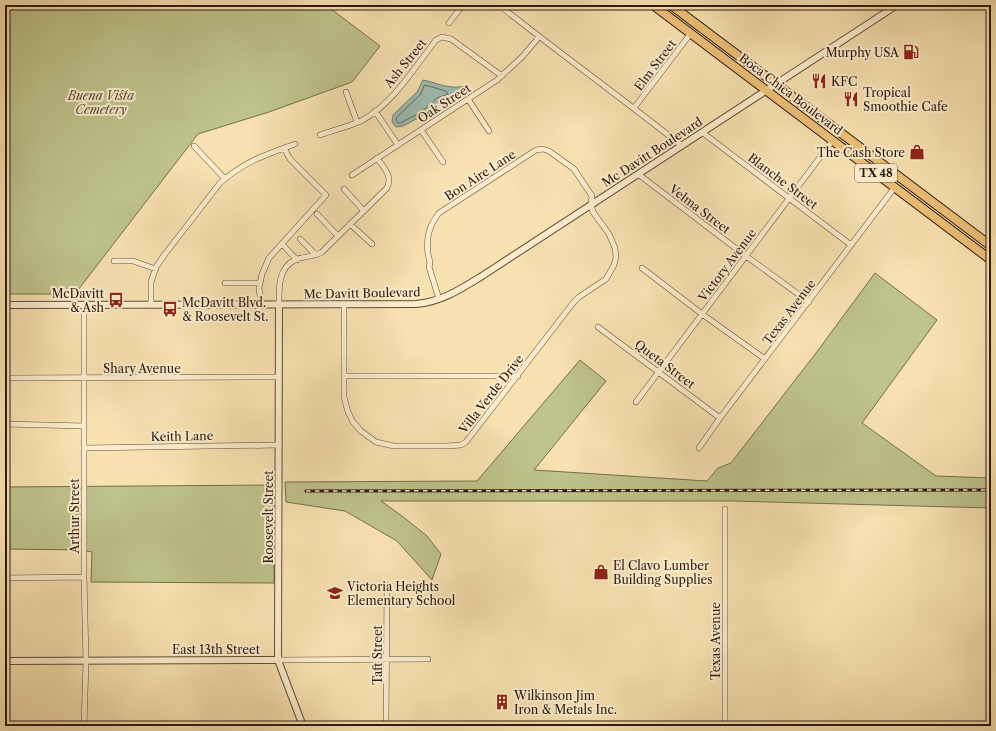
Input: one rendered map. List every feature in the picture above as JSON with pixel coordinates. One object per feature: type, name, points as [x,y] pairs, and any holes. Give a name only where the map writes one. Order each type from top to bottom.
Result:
[{"type":"main road","name":"Boca Chica Boulevard","points":[[653,5],[991,260]]},
{"type":"main road","name":"Boca Chica Boulevard","points":[[671,5],[681,7],[776,84],[991,246]]},
{"type":"street","points":[[449,23],[463,5]]},
{"type":"street","points":[[499,5],[682,146]]},
{"type":"street","name":"Mc Davitt Boulevard","points":[[5,305],[428,303],[450,295],[482,276],[897,5]]},
{"type":"street","name":"Elm Street","points":[[634,108],[691,34]]},
{"type":"street","name":"Ash Street","points":[[320,135],[357,122],[375,111],[388,100],[401,85],[436,40],[442,37],[451,39],[502,76]]},
{"type":"street","name":"Oak Street","points":[[352,175],[502,76],[522,58],[539,37]]},
{"type":"street","points":[[346,92],[357,122]]},
{"type":"street","points":[[468,99],[488,131]]},
{"type":"street","points":[[375,111],[398,145]]},
{"type":"street","points":[[420,130],[443,162]]},
{"type":"street","name":"Blanche Street","points":[[703,133],[851,245]]},
{"type":"street","name":"Victory Avenue","points":[[636,402],[833,140]]},
{"type":"street","points":[[150,304],[151,282],[156,269],[165,254],[220,183],[254,160],[295,144]]},
{"type":"street","points":[[194,146],[225,179]]},
{"type":"street","points":[[261,304],[259,288],[262,274],[270,258],[326,195],[290,159],[284,148]]},
{"type":"street","name":"Bon Aire Lane","points":[[438,299],[429,266],[430,262],[428,254],[428,230],[433,220],[439,213],[536,150],[543,149],[549,151],[574,169],[592,196],[591,205]]},
{"type":"street","points":[[278,304],[280,280],[283,271],[288,265],[297,260],[322,252],[384,191],[389,182],[388,174],[377,158]]},
{"type":"street","name":"Velma Street","points":[[638,174],[809,302]]},
{"type":"street","name":"Texas Avenue","points":[[699,448],[720,418],[895,187]]},
{"type":"street","points":[[344,189],[364,211]]},
{"type":"street","name":"Villa Verde Drive","points":[[344,304],[344,397],[348,412],[353,422],[367,436],[376,442],[394,446],[461,445],[466,442],[518,376],[572,303],[606,279],[612,269],[616,257],[613,242],[593,212],[591,205]]},
{"type":"street","points":[[317,214],[338,236]]},
{"type":"street","points":[[350,224],[372,244]]},
{"type":"street","points":[[300,238],[316,255]]},
{"type":"street","points":[[282,244],[297,260]]},
{"type":"street","points":[[114,261],[133,261],[156,269]]},
{"type":"street","points":[[642,268],[702,314],[765,359]]},
{"type":"street","points":[[225,283],[260,283]]},
{"type":"street","name":"Roosevelt Street","points":[[278,304],[278,660],[301,721],[301,726]]},
{"type":"street","name":"Arthur Street","points":[[84,305],[84,578],[86,661],[84,726]]},
{"type":"street","name":"Queta Street","points":[[598,327],[720,418]]},
{"type":"street","points":[[344,376],[518,376]]},
{"type":"street","name":"Shary Avenue","points":[[5,378],[278,377]]},
{"type":"street","points":[[5,424],[84,426]]},
{"type":"street","name":"Keith Lane","points":[[85,448],[279,445]]},
{"type":"street","name":"Texas Avenue","points":[[725,509],[725,726]]},
{"type":"street","points":[[5,644],[6,578],[84,578]]},
{"type":"street","name":"Taft Street","points":[[386,726],[387,585]]},
{"type":"street","name":"East 13th Street","points":[[5,661],[428,659]]},
{"type":"street","points":[[5,673],[6,726]]},
{"type":"green space","name":"Buena Vista Cemetery","points":[[5,5],[326,5],[380,46],[352,82],[269,112],[198,134],[75,294],[5,294]]},
{"type":"green space","points":[[875,273],[937,320],[862,423],[936,476],[991,478],[991,508],[732,501],[381,501],[427,536],[441,554],[432,580],[397,541],[345,511],[286,502],[285,482],[477,481],[580,360],[606,381],[534,470],[707,481],[718,468],[731,463],[816,353]]},
{"type":"green space","points":[[274,485],[274,583],[91,582],[92,552],[80,550],[5,549],[5,487]]},
{"type":"water","points":[[423,80],[449,87],[465,86],[465,91],[440,102],[422,116],[403,126],[396,127],[392,122],[393,115],[417,92]]},
{"type":"railway","points":[[306,491],[991,490]]},
{"type":"place","name":"Murphy USA","points":[[911,52]]},
{"type":"place","name":"KFC","points":[[819,81]]},
{"type":"place","name":"Tropical Smoothie Cafe","points":[[851,99]]},
{"type":"place","name":"The Cash Store","points":[[917,152]]},
{"type":"place","name":"McDavitt & Ash","points":[[116,300]]},
{"type":"place","name":"McDavitt Blvd. & Roosevelt St.","points":[[170,309]]},
{"type":"place","name":"El Clavo Lumber Building Supplies","points":[[601,572]]},
{"type":"place","name":"Victoria Heights Elementary School","points":[[335,593]]},
{"type":"place","name":"Wilkinson Jim Iron & Metals Inc.","points":[[502,702]]}]
